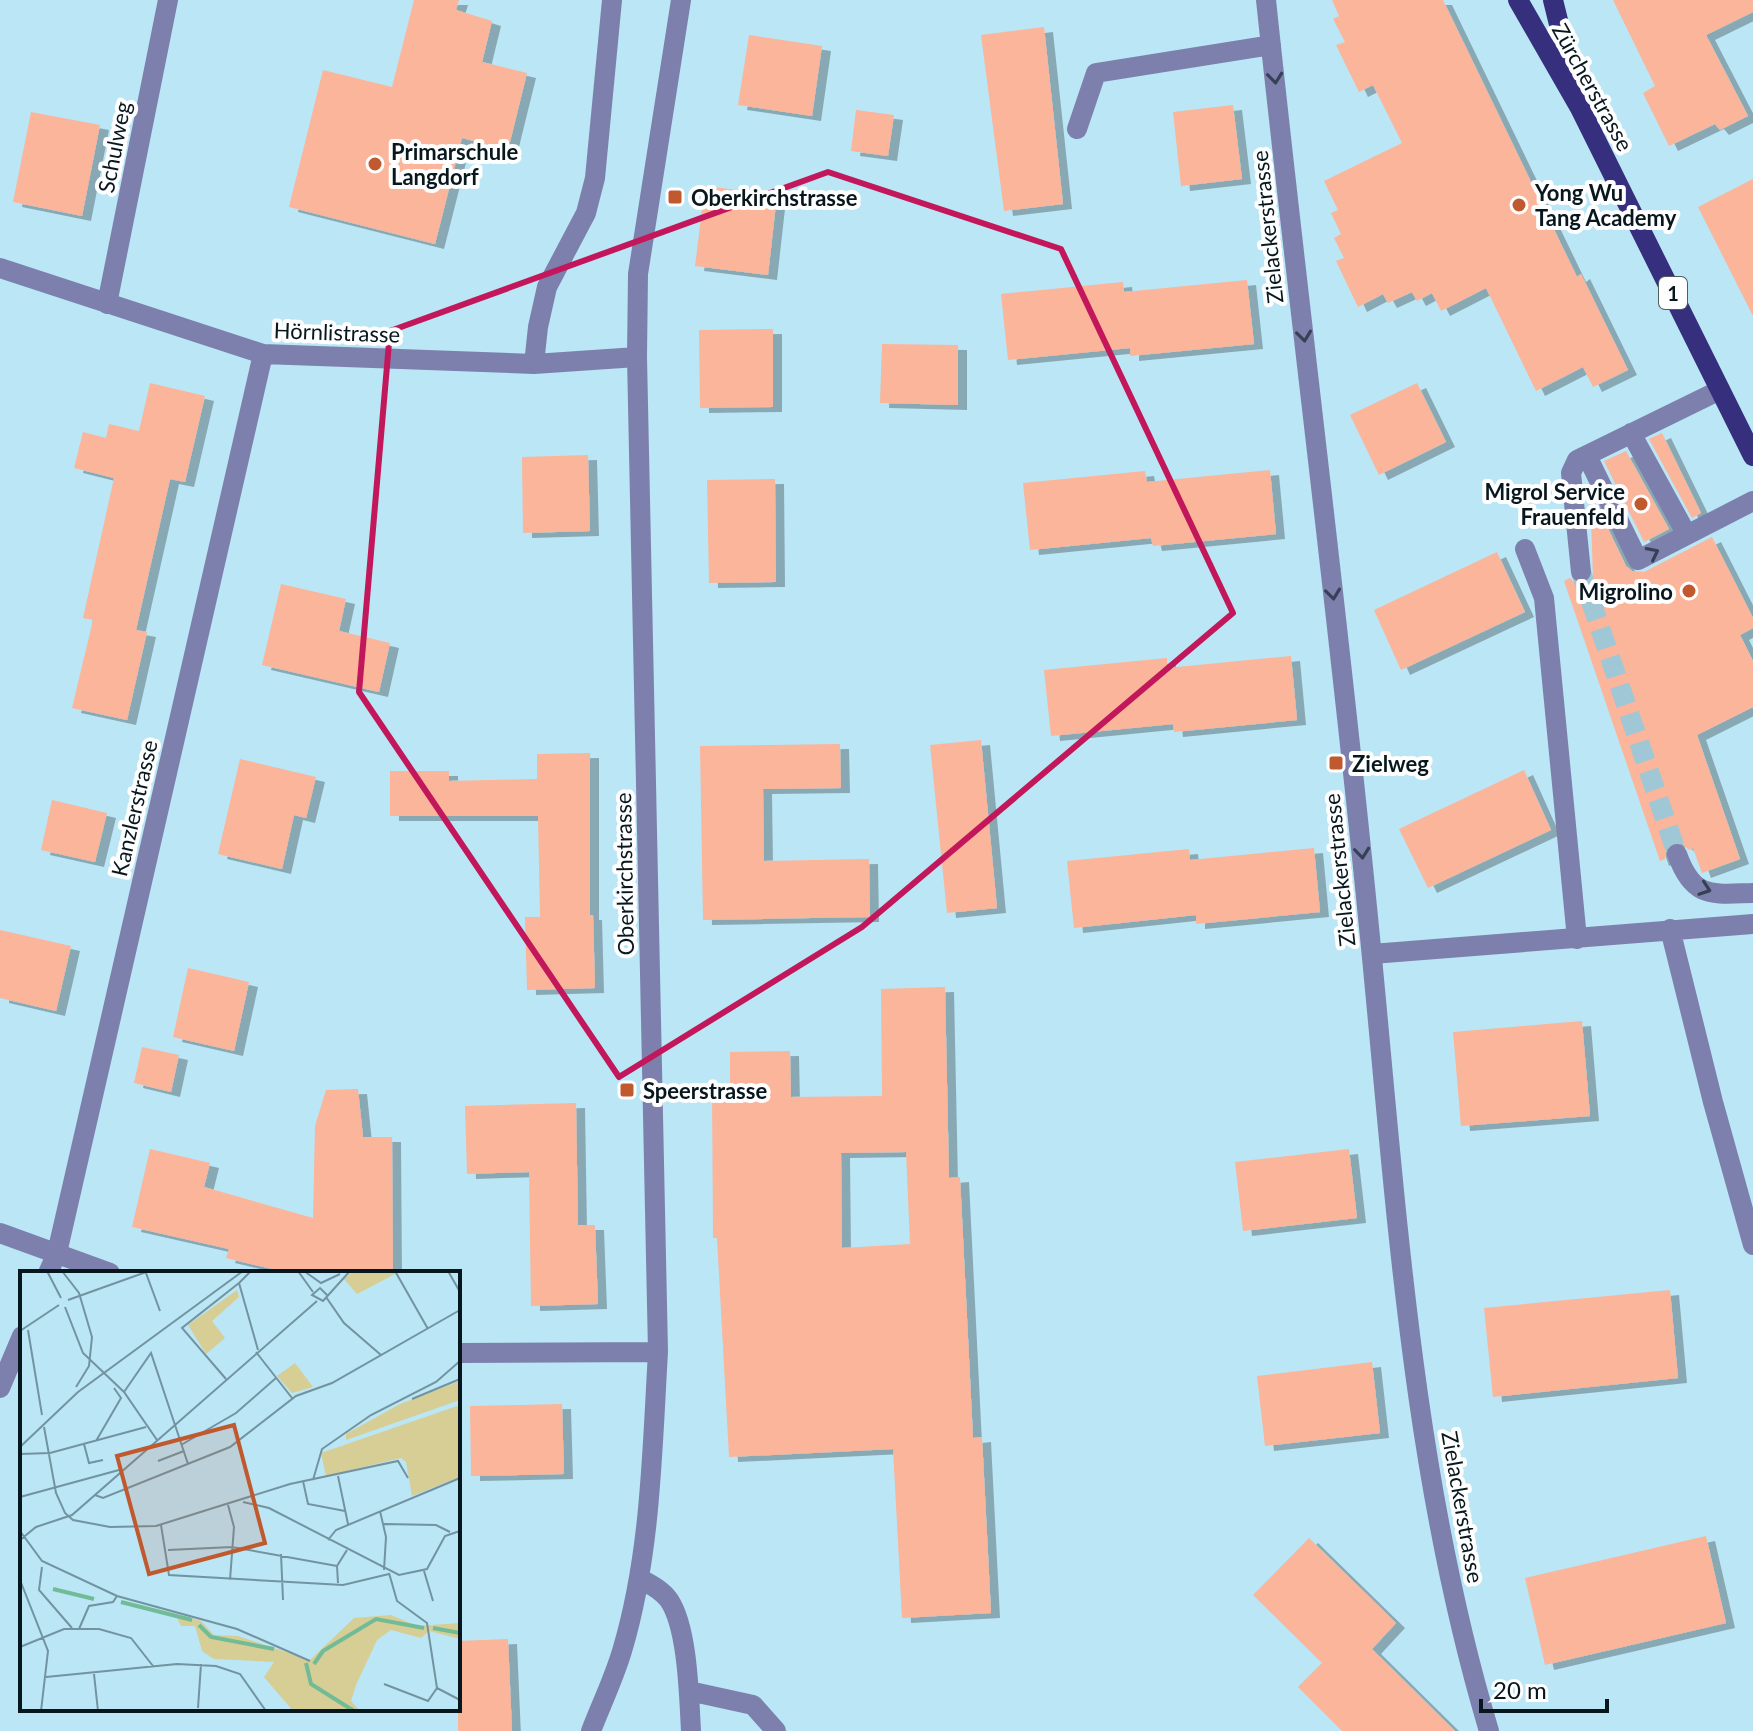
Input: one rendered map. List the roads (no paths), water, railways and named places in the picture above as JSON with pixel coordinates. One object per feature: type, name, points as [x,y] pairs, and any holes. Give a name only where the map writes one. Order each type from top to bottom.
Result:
[{"type":"main road","name":"Zürcherstrasse","points":[[1518,0],[1580,108],[1753,456]]},
{"type":"main road","name":"1","points":[[1553,0],[1580,108]]},
{"type":"street","name":"Schulweg","points":[[107,304],[168,0]]},
{"type":"street","points":[[534,364],[547,287],[586,213],[595,178],[612,0]]},
{"type":"street","name":"Oberkirchstrasse","points":[[591,1731],[622,1652],[639,1578],[648,1513],[658,1352],[637,357],[638,274],[681,0]]},
{"type":"street","name":"Zielackerstrasse","points":[[1266,0],[1353,769],[1415,1377],[1454,1596],[1489,1731]]},
{"type":"street","points":[[1077,129],[1096,73],[1271,45]]},
{"type":"street","name":"Hörnlistrasse","points":[[0,268],[263,354],[534,364],[637,357]]},
{"type":"street","name":"Kanzlerstrasse","points":[[49,1271],[57,1253],[263,354]]},
{"type":"street","points":[[1581,572],[1571,473],[1577,460],[1720,390]]},
{"type":"street","points":[[1631,433],[1687,535]]},
{"type":"street","points":[[1587,456],[1638,560],[1753,501]]},
{"type":"street","points":[[1525,549],[1544,598],[1577,939]]},
{"type":"street","points":[[1677,854],[1685,875],[1701,891],[1710,894],[1753,893]]},
{"type":"street","points":[[1372,954],[1753,924]]},
{"type":"street","points":[[1670,929],[1753,1245]]},
{"type":"street","points":[[0,1233],[105,1271]]},
{"type":"street","points":[[0,1388],[20,1341]]},
{"type":"street","points":[[460,1353],[658,1352]]},
{"type":"street","points":[[639,1578],[669,1599],[676,1612],[689,1691],[691,1731]]},
{"type":"street","points":[[689,1691],[753,1705],[776,1731]]},
{"type":"tunnel","points":[[1581,572],[1677,854]]},
{"type":"place","name":"Primarschule Langdorf","points":[[375,164]]},
{"type":"place","name":"Oberkirchstrasse","points":[[675,197]]},
{"type":"place","name":"Yong Wu Tang Academy","points":[[1519,205]]},
{"type":"place","name":"Migrol Service Frauenfeld","points":[[1641,504]]},
{"type":"place","name":"Migrolino","points":[[1689,591]]},
{"type":"place","name":"Zielweg","points":[[1336,763]]},
{"type":"place","name":"Speerstrasse","points":[[627,1090]]}]
